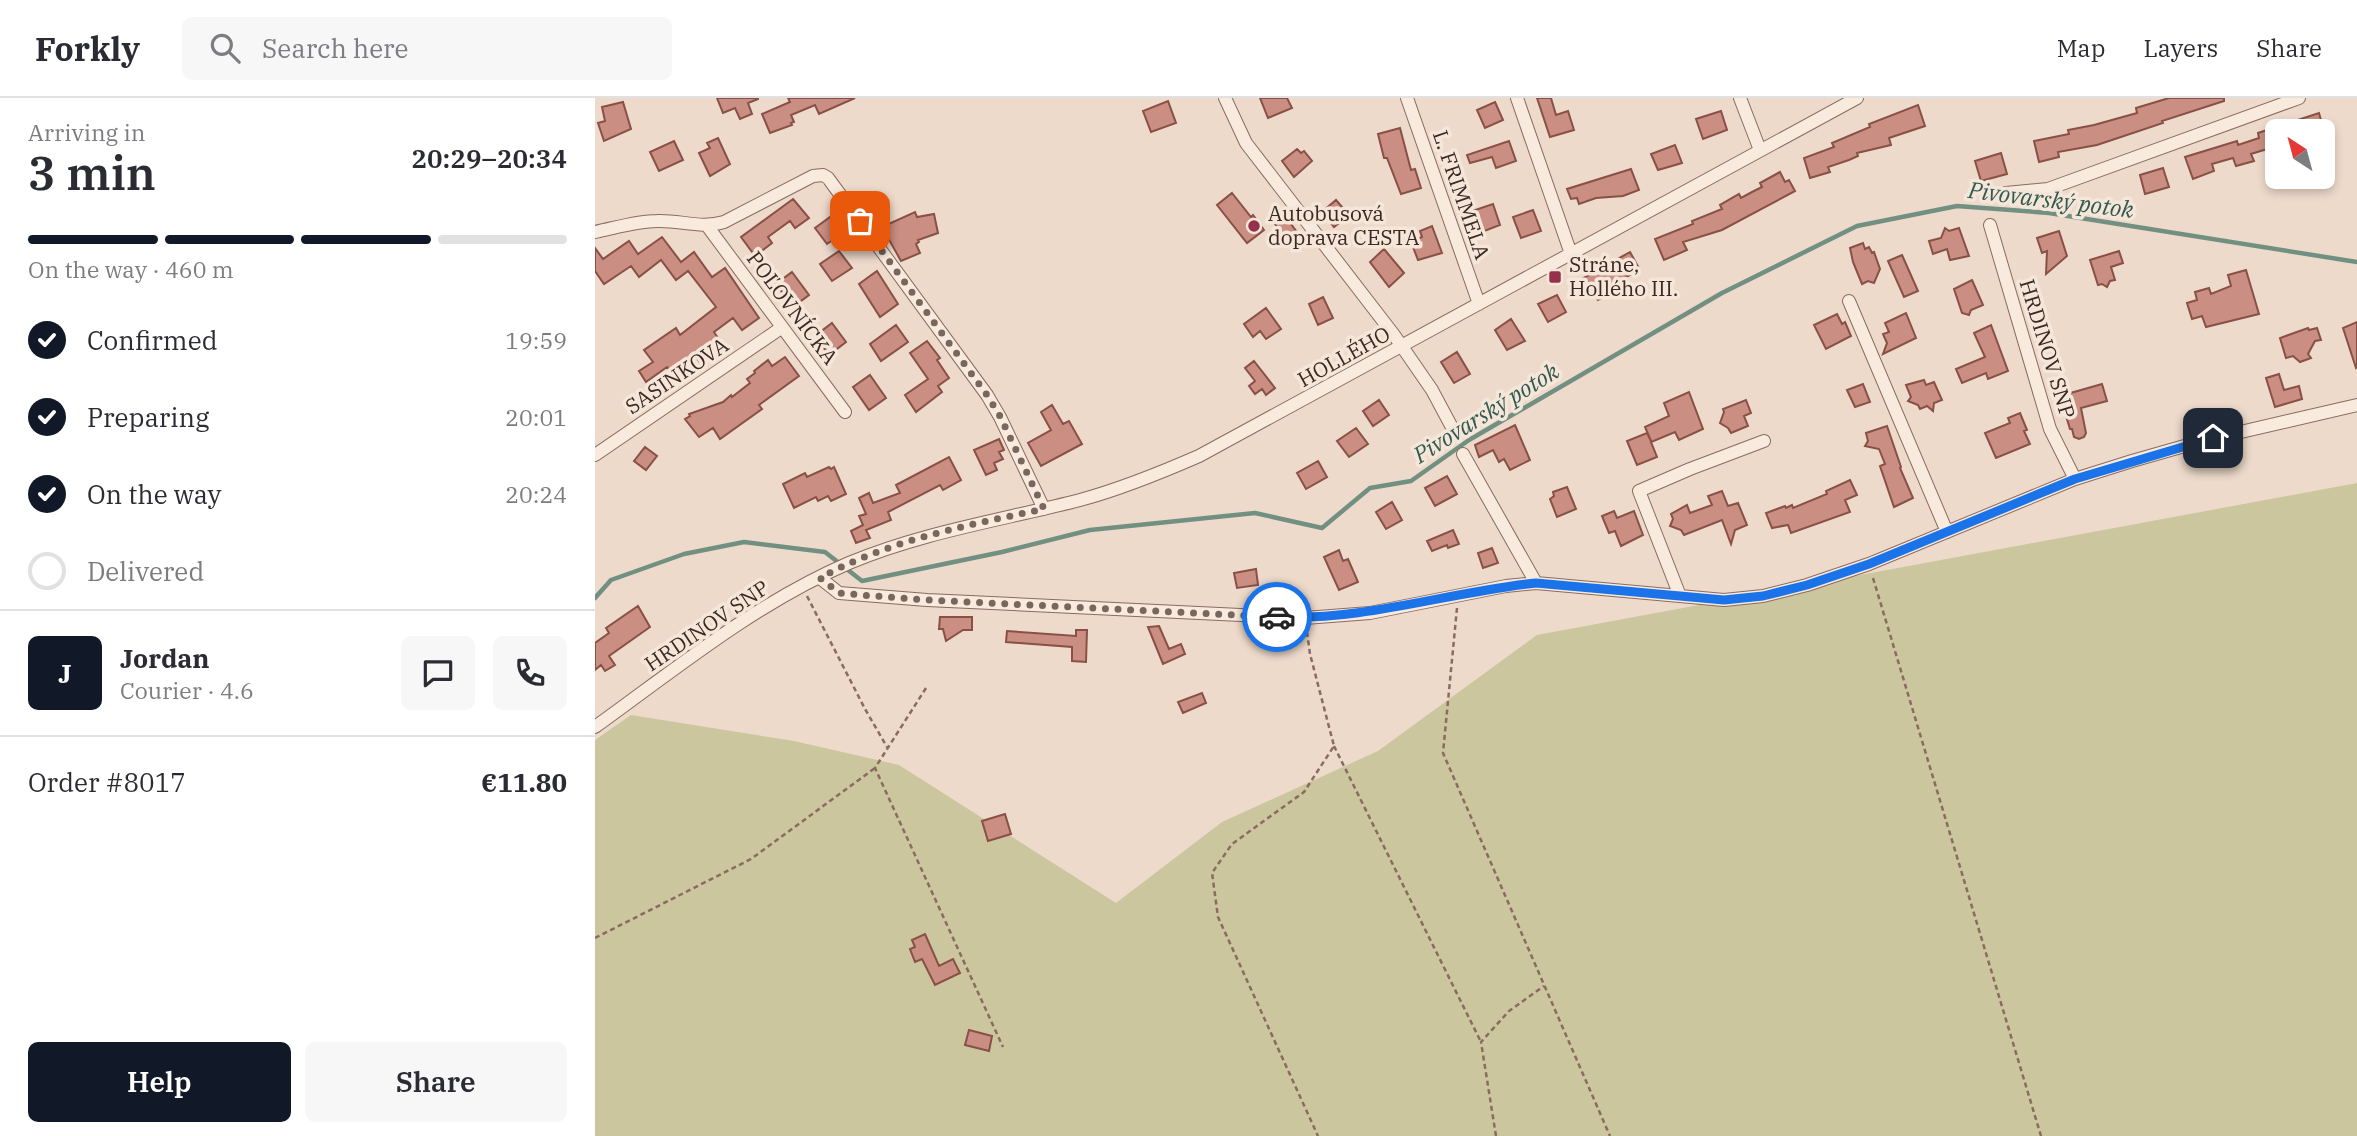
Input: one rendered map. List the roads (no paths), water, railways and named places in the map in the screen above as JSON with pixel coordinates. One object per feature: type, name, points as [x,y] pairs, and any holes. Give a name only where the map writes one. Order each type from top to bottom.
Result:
[{"type":"street","points":[[1225,98],[1246,143],[1432,390],[1455,433]]},
{"type":"street","name":"L. FRIMMELA","points":[[1407,98],[1479,304]]},
{"type":"street","points":[[1517,98],[1571,254]]},
{"type":"street","points":[[1740,98],[1760,150]]},
{"type":"street","name":"HOLLÉHO","points":[[820,578],[850,563],[899,545],[960,527],[1116,490],[1199,456],[1857,98]]},
{"type":"street","points":[[2006,193],[2048,189],[2299,98]]},
{"type":"street","points":[[595,232],[654,220],[708,227],[724,222],[813,176],[823,175],[828,178],[987,395],[1000,416],[1044,509]]},
{"type":"street","name":"HRDINOV SNP","points":[[1990,225],[2050,429],[2075,479]]},
{"type":"street","name":"POĽOVNÍCKA","points":[[708,227],[845,412]]},
{"type":"street","points":[[1849,301],[1947,532]]},
{"type":"street","name":"SASINKOVA","points":[[595,455],[781,328]]},
{"type":"street","points":[[820,578],[839,593],[927,600],[1305,618],[1370,613],[1506,586],[1536,583],[1724,600],[1763,596],[1807,585],[1869,564],[2075,479],[2201,441],[2357,405]]},
{"type":"street","points":[[1680,596],[1639,491],[1690,468],[1765,441]]},
{"type":"street","points":[[1463,454],[1536,583]]},
{"type":"street","name":"HRDINOV SNP","points":[[595,727],[735,625],[820,578]]},
{"type":"waterway","name":"Pivovarský potok","points":[[595,598],[611,580],[684,554],[744,542],[825,552],[862,581],[1002,552],[1090,530],[1255,513],[1322,528],[1370,488],[1411,481],[1469,440],[1722,293],[1857,226],[1957,206],[2049,213],[2357,262]]},
{"type":"place","name":"Autobusová doprava CESTA","points":[[1254,226]]},
{"type":"place","name":"Stráne, Hollého III.","points":[[1555,277]]}]
